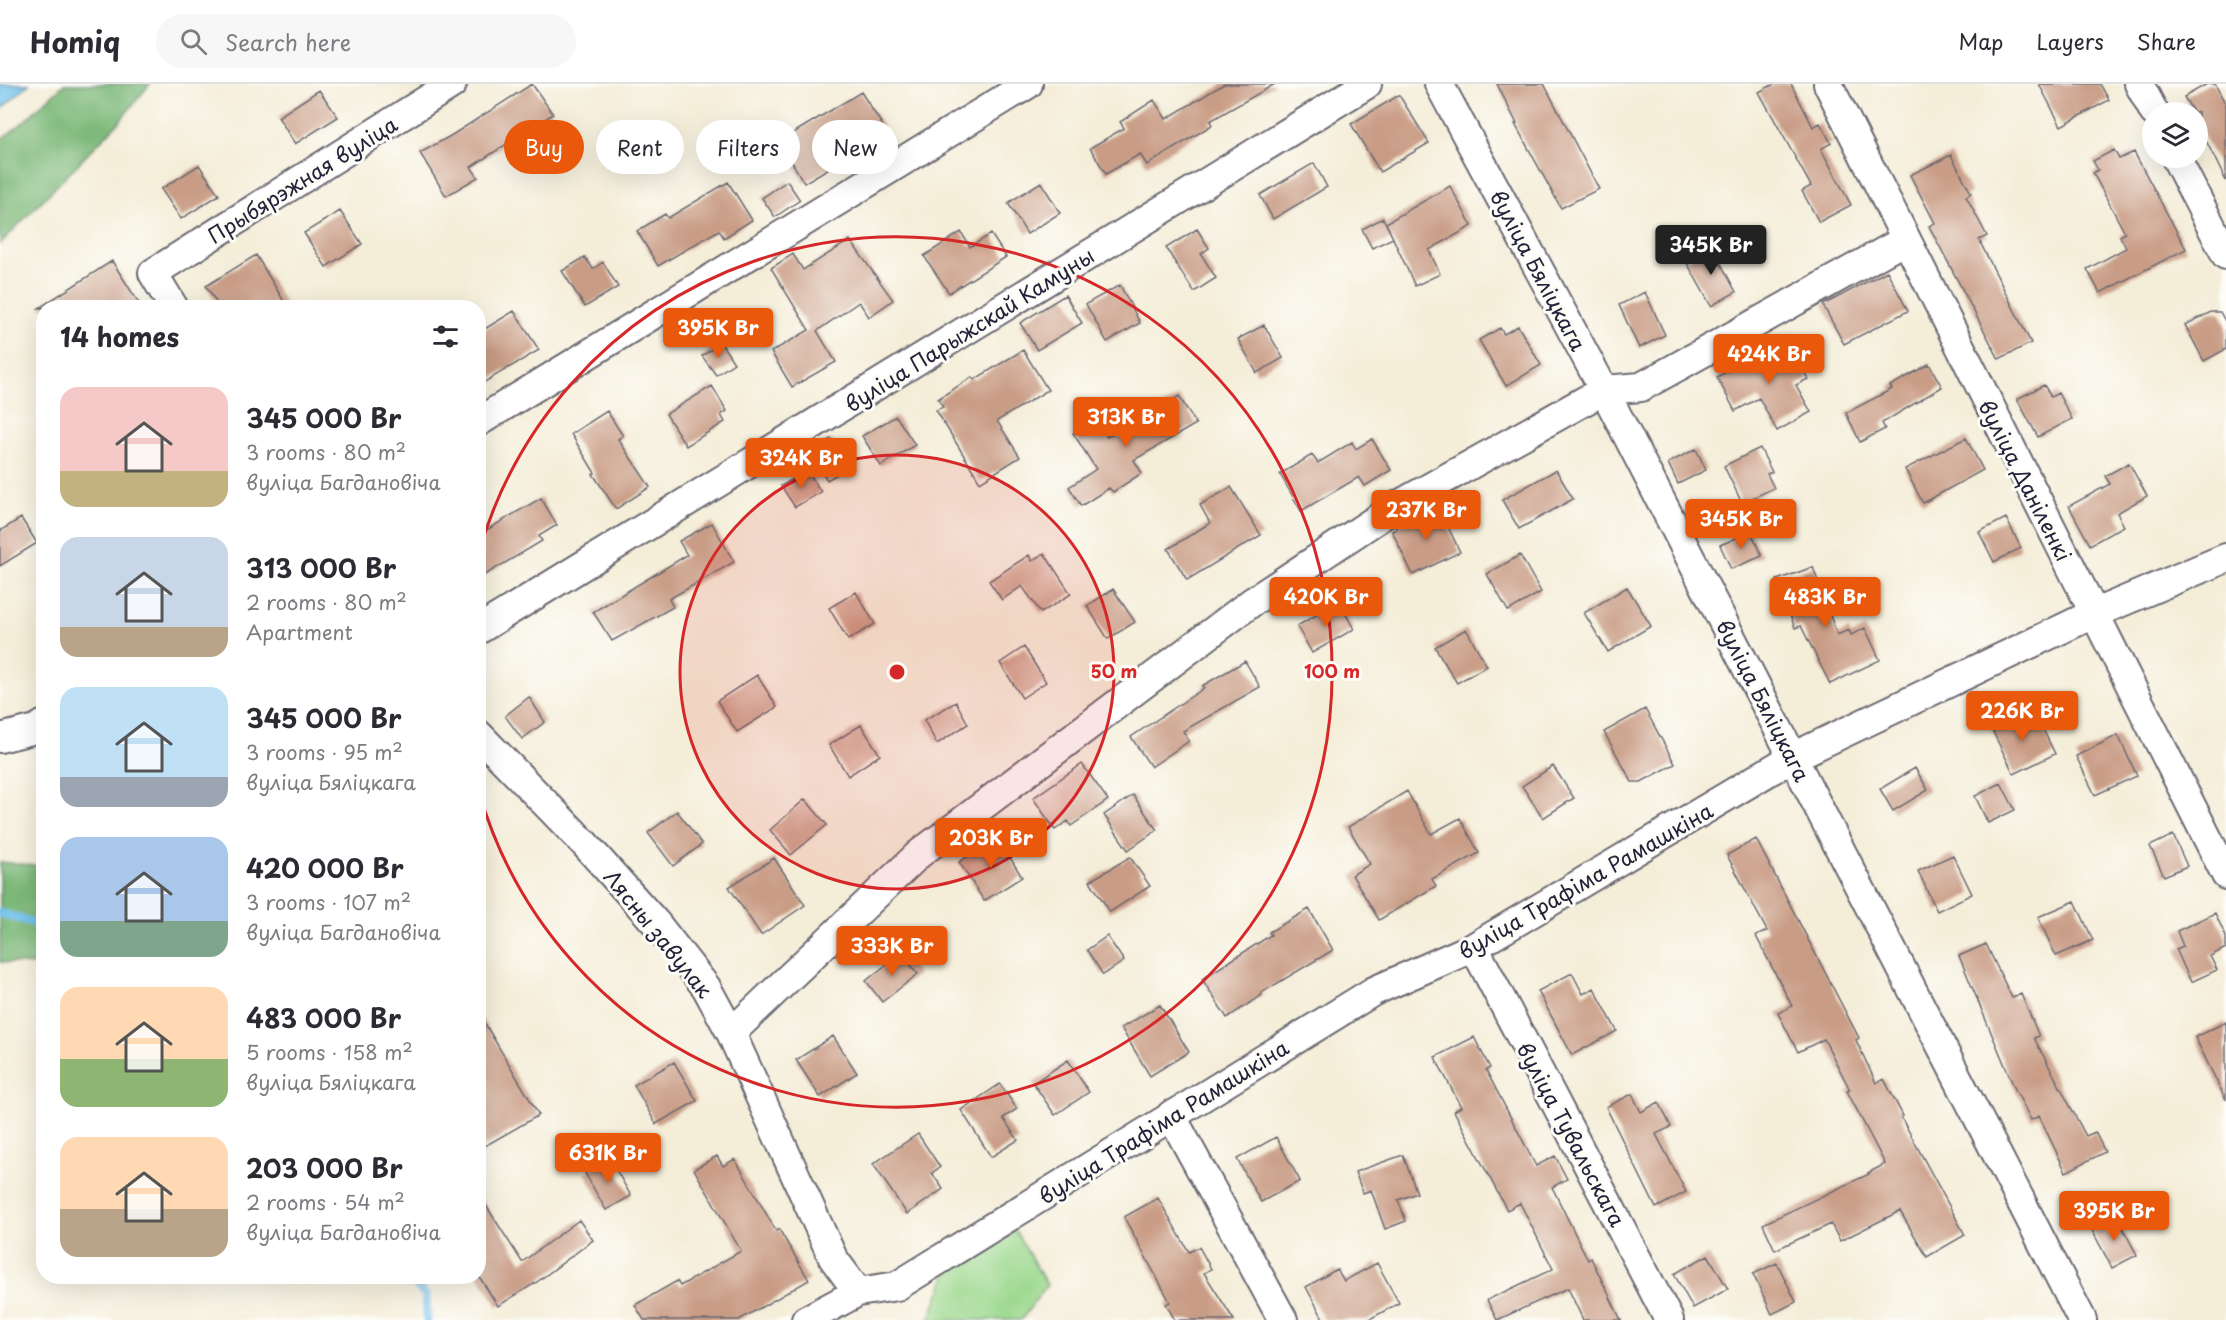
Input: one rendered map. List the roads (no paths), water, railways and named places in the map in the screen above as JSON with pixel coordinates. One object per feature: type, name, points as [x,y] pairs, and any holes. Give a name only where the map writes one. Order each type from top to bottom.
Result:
[{"type":"street","name":"Прыбярэжная вуліца","points":[[169,300],[153,273],[452,84]]},
{"type":"street","points":[[486,417],[1028,84]]},
{"type":"street","name":"вуліца Парыжскай Камуны","points":[[486,625],[1367,84]]},
{"type":"street","name":"вуліца Бяліцкага","points":[[1439,84],[1604,390],[2082,1320]]},
{"type":"street","name":"вуліца Даніленкі","points":[[1827,84],[2226,875]]},
{"type":"street","points":[[2139,84],[2149,102]]},
{"type":"street","points":[[2181,168],[2226,255]]},
{"type":"street","points":[[731,1033],[919,855],[1252,602],[1395,507],[1604,390],[1641,387],[1905,240]]},
{"type":"street","name":"вуліца Трафіма Рамашкіна","points":[[806,1320],[858,1292],[897,1286],[1374,991],[1474,947],[1793,757],[2093,614],[2226,558]]},
{"type":"street","points":[[0,738],[36,729]]},
{"type":"street","name":"Лясны завулак","points":[[486,742],[584,843],[655,922],[706,987],[731,1033],[833,1258],[858,1292]]},
{"type":"street","name":"вуліца Тувальскага","points":[[1474,947],[1669,1320]]},
{"type":"street","points":[[1171,1115],[1283,1320]]},
{"type":"water","points":[[0,84],[29,84],[0,110]]},
{"type":"waterway","points":[[0,913],[36,924]]},
{"type":"waterway","points":[[416,1284],[426,1296],[427,1320]]}]
